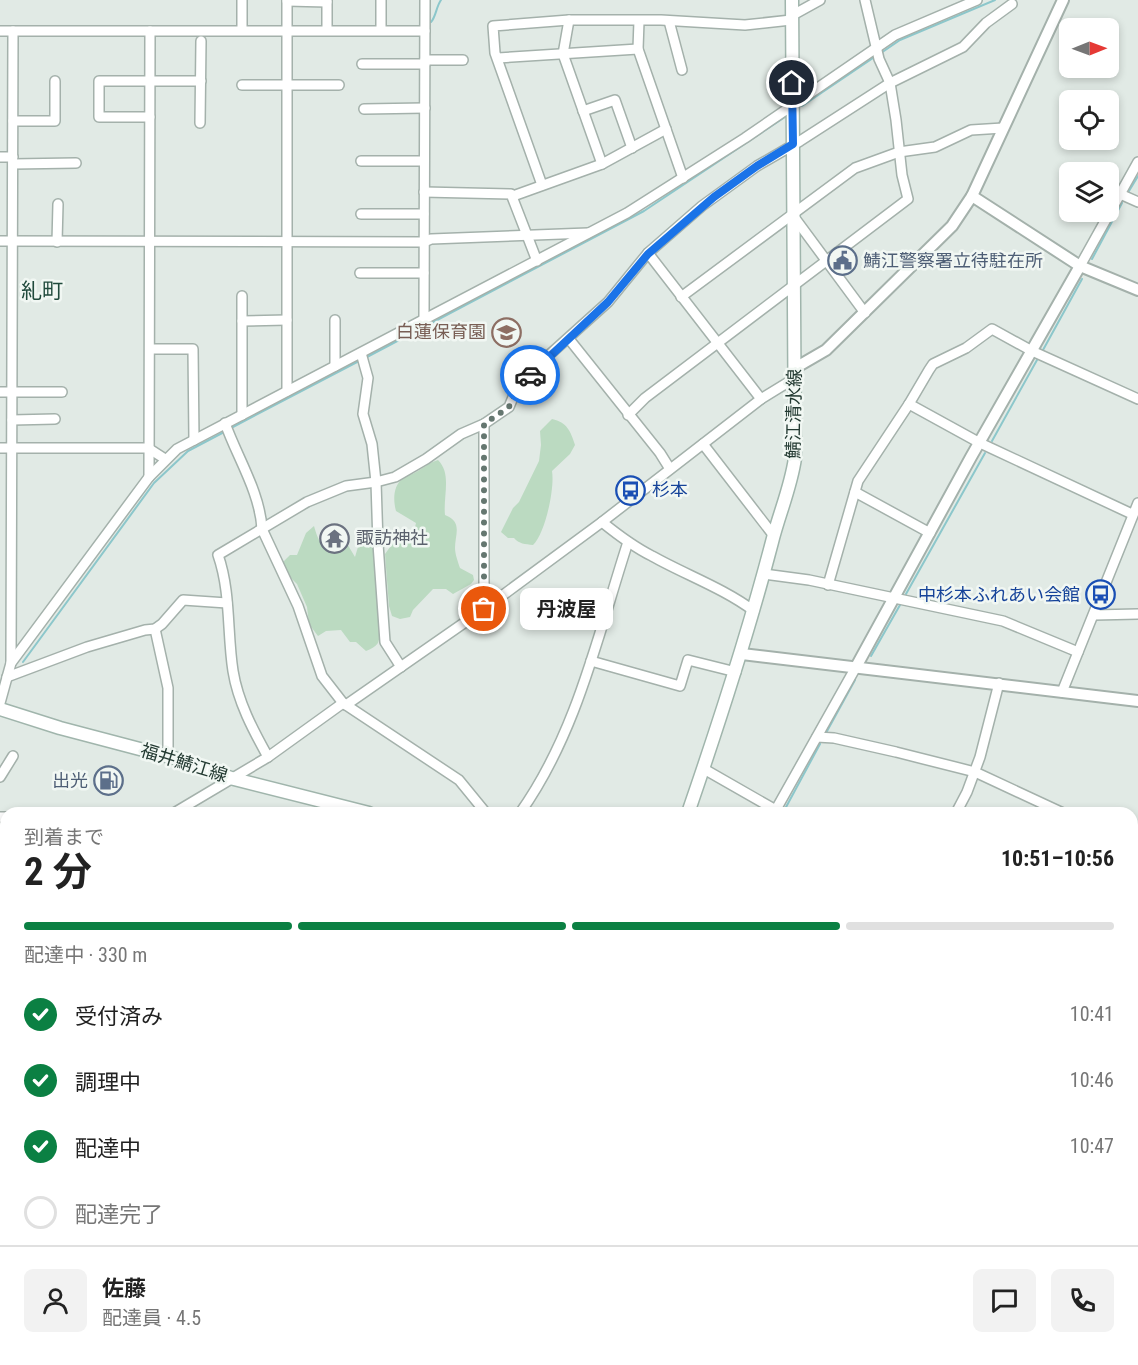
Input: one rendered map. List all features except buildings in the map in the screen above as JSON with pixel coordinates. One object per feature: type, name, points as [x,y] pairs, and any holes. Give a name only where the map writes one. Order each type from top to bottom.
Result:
[{"type":"main road","name":"鯖江清水線","points":[[690,807],[742,654],[793,474],[795,373],[792,0]]},
{"type":"main road","name":"福井鯖江線","points":[[0,709],[60,728],[168,756],[234,779],[345,807]]},
{"type":"street","points":[[242,0],[242,30]]},
{"type":"street","points":[[381,0],[381,30]]},
{"type":"street","points":[[424,319],[425,0]]},
{"type":"street","points":[[542,185],[495,53],[494,26],[569,21],[669,21],[745,25],[791,18],[820,0]]},
{"type":"street","points":[[628,415],[645,398],[908,199],[902,176],[890,83],[878,53],[865,0]]},
{"type":"street","points":[[11,663],[148,477],[177,449],[227,428],[242,415],[335,366],[362,358],[424,319],[590,233],[683,178],[792,104],[878,53],[895,35],[977,0]]},
{"type":"street","points":[[185,807],[268,757],[484,609],[602,522],[826,350],[952,226],[972,196],[1063,0]]},
{"type":"street","points":[[287,391],[287,1],[327,1],[327,30]]},
{"type":"street","points":[[268,757],[248,720],[233,672],[225,576],[218,555],[307,502],[346,486],[395,477],[426,459],[461,434],[484,424],[509,407],[516,390],[538,365],[608,302],[648,254],[714,197],[757,166],[890,83],[963,47],[986,23],[1012,4]]},
{"type":"street","points":[[569,21],[563,54],[602,164]]},
{"type":"street","points":[[639,21],[638,49],[683,178]]},
{"type":"street","points":[[669,21],[682,70]]},
{"type":"street","points":[[0,31],[425,31]]},
{"type":"street","points":[[0,703],[11,663],[13,31]]},
{"type":"street","points":[[148,477],[150,31]]},
{"type":"street","points":[[200,123],[201,41]]},
{"type":"street","points":[[498,58],[638,49]]},
{"type":"street","points":[[362,64],[463,60]]},
{"type":"street","points":[[13,121],[55,121],[55,81]]},
{"type":"street","points":[[150,117],[99,117],[99,81],[201,81]]},
{"type":"street","points":[[242,85],[339,85]]},
{"type":"street","points":[[583,111],[615,100],[632,148]]},
{"type":"street","points":[[364,109],[425,108]]},
{"type":"street","points":[[681,297],[855,168],[899,152],[935,147],[971,130],[1004,128]]},
{"type":"street","points":[[424,192],[511,194],[513,196],[602,164],[666,129]]},
{"type":"street","points":[[0,157],[13,160],[76,163]]},
{"type":"street","points":[[361,161],[424,161]]},
{"type":"street","points":[[780,807],[1138,162]]},
{"type":"street","points":[[1120,194],[1138,202]]},
{"type":"street","points":[[513,196],[537,261]]},
{"type":"street","points":[[972,196],[1080,267],[1138,290]]},
{"type":"street","points":[[57,242],[58,204]]},
{"type":"street","points":[[361,214],[424,214]]},
{"type":"street","points":[[792,215],[865,313]]},
{"type":"street","points":[[0,242],[424,242],[431,239],[590,233]]},
{"type":"street","points":[[648,254],[761,399]]},
{"type":"street","points":[[360,273],[424,273]]},
{"type":"street","points":[[242,296],[242,415]]},
{"type":"street","points":[[0,313],[12,314]]},
{"type":"street","points":[[242,321],[287,320]]},
{"type":"street","points":[[335,320],[335,366]]},
{"type":"street","points":[[828,585],[858,481],[933,364],[966,348],[992,329],[1032,351],[1138,399]]},
{"type":"street","points":[[569,339],[660,453],[669,469]]},
{"type":"street","points":[[150,349],[193,349],[194,440]]},
{"type":"street","points":[[0,354],[12,354]]},
{"type":"street","points":[[362,358],[368,378],[363,414],[372,444],[376,482],[385,642],[401,667]]},
{"type":"street","points":[[0,392],[62,392]]},
{"type":"street","points":[[909,404],[980,443],[1132,514]]},
{"type":"street","points":[[12,420],[55,419]]},
{"type":"street","points":[[484,424],[484,609]]},
{"type":"street","points":[[227,428],[253,490],[262,529],[298,606],[322,676],[345,704],[459,780],[481,807]]},
{"type":"street","points":[[703,444],[774,536]]},
{"type":"street","points":[[0,448],[148,448],[165,459]]},
{"type":"street","points":[[0,489],[11,489]]},
{"type":"street","points":[[855,492],[930,533]]},
{"type":"street","points":[[1062,692],[1133,529],[1132,514],[1138,503]]},
{"type":"street","points":[[602,522],[652,557],[738,599],[754,611]]},
{"type":"street","points":[[0,528],[12,528]]},
{"type":"street","points":[[524,807],[557,751],[591,661],[628,542]]},
{"type":"street","points":[[764,574],[895,597],[1003,621],[1078,652]]},
{"type":"street","points":[[0,576],[12,575]]},
{"type":"street","points":[[7,677],[87,647],[155,628],[183,600],[227,603]]},
{"type":"street","points":[[1094,615],[1138,614]]},
{"type":"street","points":[[155,628],[168,688],[168,756]]},
{"type":"street","points":[[742,654],[1138,701]]},
{"type":"street","points":[[591,661],[680,686],[688,660],[736,672]]},
{"type":"street","points":[[960,807],[975,772],[999,683]]},
{"type":"street","points":[[817,737],[834,738],[975,772],[1050,807]]},
{"type":"street","points":[[0,777],[13,756]]},
{"type":"street","points":[[704,769],[769,807]]},
{"type":"green space","points":[[552,419],[568,428],[575,445],[570,454],[552,471],[553,479],[548,510],[541,531],[533,545],[525,544],[514,538],[508,538],[501,532],[539,461],[540,431]]},
{"type":"green space","points":[[438,460],[446,479],[445,515],[451,518],[456,525],[455,548],[460,568],[473,575],[474,580],[453,594],[446,589],[433,589],[413,610],[410,617],[400,619],[392,616],[389,606],[385,554],[393,543],[413,536],[416,523],[396,511],[394,498],[396,489],[404,477]]},
{"type":"green space","points":[[314,526],[324,546],[337,550],[338,538],[343,537],[355,557],[364,534],[371,534],[380,611],[380,636],[378,643],[366,651],[356,642],[350,642],[341,630],[326,631],[318,636],[309,624],[307,607],[297,584],[288,575],[283,562],[290,555],[297,555],[306,533]]},
{"type":"waterway","points":[[431,22],[441,0]]},
{"type":"waterway","points":[[881,53],[900,40],[995,0]]},
{"type":"waterway","points":[[367,35],[415,35]]},
{"type":"waterway","points":[[802,106],[876,56]]},
{"type":"waterway","points":[[367,357],[644,211],[785,117]]},
{"type":"waterway","points":[[1129,191],[1138,176]]},
{"type":"waterway","points":[[1092,259],[1122,203]]},
{"type":"waterway","points":[[1043,350],[1082,279]]},
{"type":"waterway","points":[[992,441],[1037,360]]},
{"type":"waterway","points":[[231,428],[359,361]]},
{"type":"waterway","points":[[23,662],[154,483],[188,451],[226,431]]},
{"type":"waterway","points":[[906,594],[985,453]]},
{"type":"waterway","points":[[871,656],[900,605]]},
{"type":"waterway","points":[[826,733],[855,680]]},
{"type":"waterway","points":[[786,807],[820,744]]},
{"type":"way so far","points":[[484,609],[484,424],[509,407],[516,390],[530,375]]},
{"type":"place","name":"鯖江警察署立待駐在所","points":[[842,261]]},
{"type":"place","name":"白蓮保育園","points":[[507,332]]},
{"type":"place","name":"杉本","points":[[631,490]]},
{"type":"place","name":"諏訪神社","points":[[335,538]]},
{"type":"place","name":"中杉本ふれあい会館","points":[[1101,595]]},
{"type":"place","name":"丹波屋","points":[[484,609]]},
{"type":"place","name":"出光","points":[[109,781]]},
{"type":"district","name":"糺町","points":[[42,291]]},
{"type":"route","points":[[530,375],[538,365],[608,302],[648,254],[702,206],[757,166],[793,144],[792,83]]}]
